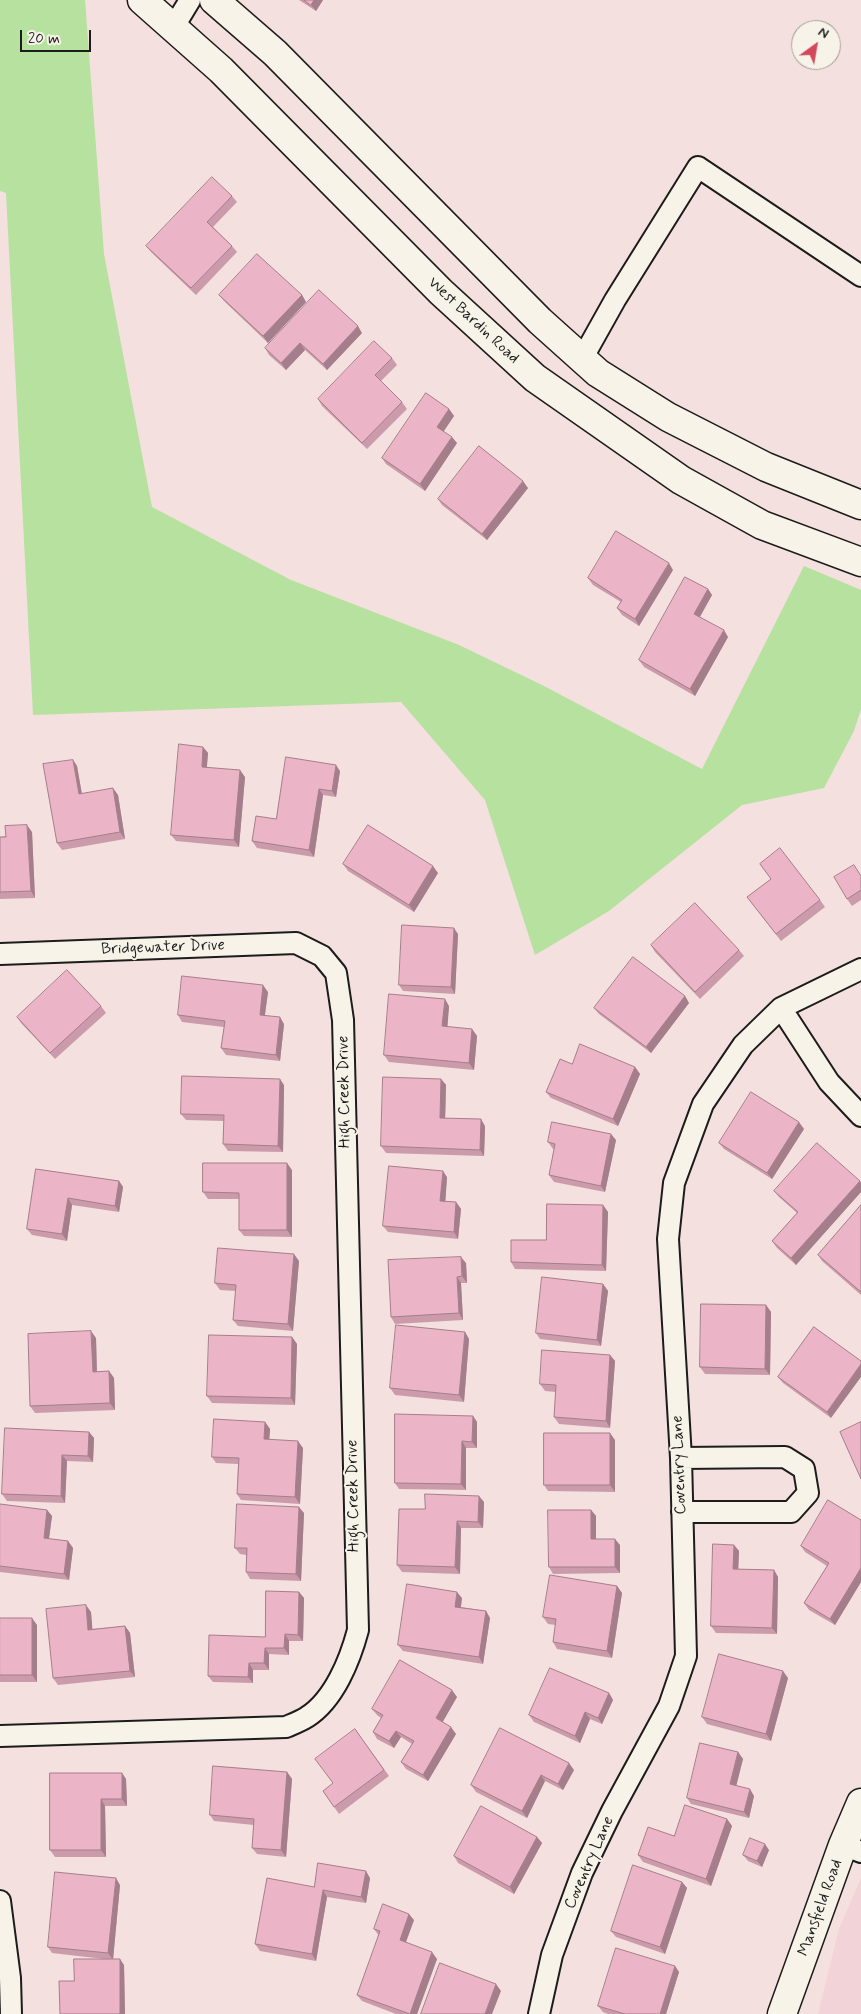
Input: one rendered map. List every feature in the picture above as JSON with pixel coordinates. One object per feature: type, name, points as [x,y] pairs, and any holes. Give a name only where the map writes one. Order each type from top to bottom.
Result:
[{"type":"main road","name":"West Bardin Road","points":[[142,0],[222,70],[441,292],[535,378],[681,480],[762,525],[861,562]]},
{"type":"main road","points":[[214,0],[275,53],[540,321],[598,373],[668,417],[766,467],[861,506]]},
{"type":"main road","name":"Mansfield Road","points":[[782,2014],[852,1849],[861,1803]]},
{"type":"street","points":[[173,28],[190,0]]},
{"type":"street","points":[[582,359],[615,300],[698,167],[861,276]]},
{"type":"street","name":"Bridgewater Drive","points":[[0,954],[296,943],[322,956]]},
{"type":"street","name":"High Creek Drive","points":[[0,1736],[286,1727],[307,1717],[325,1702],[350,1657],[358,1630],[343,1020],[336,973],[322,956]]},
{"type":"street","name":"Coventry Lane","points":[[540,2014],[552,1954],[582,1874],[612,1811],[669,1706],[686,1656],[681,1458],[668,1239],[674,1182],[703,1104],[742,1044],[781,1008],[861,969]]},
{"type":"street","points":[[781,1008],[829,1082],[861,1116]]},
{"type":"street","points":[[681,1458],[785,1458],[804,1469],[808,1493],[791,1512],[682,1512]]},
{"type":"street","points":[[0,1901],[10,1978],[11,2014]]},
{"type":"shaded area","points":[[861,1878],[861,2014],[818,2014],[839,1929]]},
{"type":"green space","points":[[0,0],[85,0],[104,254],[152,507],[291,580],[459,645],[542,685],[702,769],[804,566],[861,590],[861,709],[854,731],[824,788],[742,805],[609,911],[535,955],[485,800],[401,702],[33,715],[6,193],[0,191]]},
{"type":"building","points":[[304,0],[314,0],[311,5]]},
{"type":"building","points":[[212,177],[232,196],[207,222],[232,246],[191,288],[146,246]]},
{"type":"building","points":[[257,254],[302,295],[263,336],[219,295]]},
{"type":"building","points":[[319,290],[358,326],[323,364],[300,343],[281,363],[265,348]]},
{"type":"building","points":[[374,341],[392,358],[375,375],[402,402],[362,443],[318,399]]},
{"type":"building","points":[[426,393],[449,409],[437,427],[452,437],[420,484],[382,458]]},
{"type":"building","points":[[479,446],[523,481],[482,534],[438,499]]},
{"type":"building","points":[[616,531],[669,563],[635,619],[617,608],[622,600],[588,578]]},
{"type":"building","points":[[685,577],[708,589],[694,614],[724,630],[690,689],[639,660]]},
{"type":"building","points":[[179,744],[203,747],[202,767],[240,770],[234,840],[171,835]]},
{"type":"building","points":[[286,757],[336,765],[332,791],[319,789],[309,850],[252,841],[256,816],[276,819]]},
{"type":"building","points":[[73,760],[79,794],[113,788],[120,832],[57,843],[43,764]]},
{"type":"building","points":[[27,825],[31,891],[0,892],[0,837],[6,837],[5,826]]},
{"type":"building","points":[[368,825],[433,866],[409,905],[343,864]]},
{"type":"building","points":[[780,848],[820,900],[776,934],[747,897],[771,879],[760,864]]},
{"type":"building","points":[[854,865],[861,876],[861,890],[847,899],[834,877]]},
{"type":"building","points":[[695,903],[739,950],[695,992],[651,945]]},
{"type":"building","points":[[402,925],[454,928],[451,987],[399,985]]},
{"type":"building","points":[[633,957],[685,996],[646,1047],[594,1008]]},
{"type":"building","points":[[67,970],[101,1006],[50,1053],[17,1017]]},
{"type":"building","points":[[182,976],[263,985],[260,1015],[280,1017],[276,1055],[221,1048],[225,1021],[178,1015]]},
{"type":"building","points":[[389,994],[445,999],[442,1026],[472,1029],[469,1063],[384,1055]]},
{"type":"building","points":[[580,1044],[635,1067],[613,1119],[546,1092],[560,1059],[572,1064]]},
{"type":"building","points":[[182,1076],[280,1079],[278,1146],[223,1144],[224,1115],[181,1114]]},
{"type":"building","points":[[383,1077],[441,1079],[440,1118],[481,1119],[480,1150],[381,1146]]},
{"type":"building","points":[[751,1092],[799,1122],[767,1173],[719,1143]]},
{"type":"building","points":[[552,1122],[611,1134],[601,1186],[549,1175],[555,1144],[548,1142]]},
{"type":"building","points":[[817,1143],[860,1181],[791,1258],[772,1241],[798,1212],[774,1191]]},
{"type":"building","points":[[203,1163],[287,1163],[287,1230],[239,1230],[239,1193],[203,1192]]},
{"type":"building","points":[[389,1166],[443,1171],[440,1201],[456,1202],[454,1232],[383,1226]]},
{"type":"building","points":[[36,1169],[119,1181],[115,1206],[68,1198],[62,1234],[27,1229]]},
{"type":"building","points":[[547,1204],[603,1205],[602,1265],[511,1262],[511,1240],[546,1240]]},
{"type":"building","points":[[861,1205],[861,1292],[818,1255]]},
{"type":"building","points":[[218,1248],[294,1254],[288,1324],[233,1320],[236,1285],[215,1283]]},
{"type":"building","points":[[461,1257],[462,1276],[457,1277],[459,1313],[391,1317],[388,1260]]},
{"type":"building","points":[[542,1277],[603,1284],[597,1340],[536,1333]]},
{"type":"building","points":[[701,1304],[766,1305],[765,1369],[700,1367]]},
{"type":"building","points":[[396,1325],[465,1332],[459,1395],[390,1388]]},
{"type":"building","points":[[814,1327],[861,1361],[861,1364],[827,1412],[778,1377]]},
{"type":"building","points":[[91,1331],[93,1372],[109,1371],[110,1403],[30,1406],[28,1334]]},
{"type":"building","points":[[209,1335],[292,1337],[291,1398],[207,1396]]},
{"type":"building","points":[[542,1350],[610,1355],[606,1421],[554,1417],[556,1385],[540,1384]]},
{"type":"building","points":[[395,1414],[473,1416],[472,1442],[462,1441],[461,1484],[395,1483]]},
{"type":"building","points":[[214,1419],[265,1422],[264,1439],[298,1441],[295,1497],[237,1494],[239,1458],[212,1457]]},
{"type":"building","points":[[861,1422],[861,1479],[840,1432]]},
{"type":"building","points":[[5,1428],[89,1432],[88,1456],[62,1455],[61,1496],[2,1494]]},
{"type":"building","points":[[544,1433],[610,1433],[610,1485],[544,1485]]},
{"type":"building","points":[[425,1494],[479,1496],[478,1522],[457,1521],[455,1567],[397,1565],[399,1509],[425,1509]]},
{"type":"building","points":[[828,1500],[861,1520],[861,1568],[830,1619],[804,1603],[829,1563],[801,1546]]},
{"type":"building","points":[[0,1504],[47,1510],[44,1538],[68,1541],[64,1574],[0,1566]]},
{"type":"building","points":[[237,1504],[299,1507],[296,1574],[246,1572],[247,1548],[235,1548]]},
{"type":"building","points":[[548,1510],[591,1510],[591,1539],[615,1539],[615,1567],[549,1567]]},
{"type":"building","points":[[713,1544],[734,1545],[733,1569],[774,1570],[772,1628],[711,1626]]},
{"type":"building","points":[[550,1575],[617,1586],[607,1651],[553,1642],[556,1619],[543,1617]]},
{"type":"building","points":[[407,1584],[457,1592],[455,1607],[486,1611],[479,1657],[398,1645]]},
{"type":"building","points":[[266,1591],[299,1592],[298,1635],[285,1634],[284,1648],[265,1648],[264,1663],[249,1663],[248,1677],[208,1676],[209,1635],[265,1637]]},
{"type":"building","points":[[86,1605],[88,1630],[125,1626],[130,1671],[53,1678],[46,1609]]},
{"type":"building","points":[[0,1618],[32,1618],[32,1675],[0,1675]]},
{"type":"building","points":[[719,1654],[783,1671],[766,1734],[702,1717]]},
{"type":"building","points":[[400,1660],[452,1690],[436,1718],[451,1727],[423,1775],[401,1762],[414,1741],[396,1731],[389,1741],[373,1732],[383,1715],[372,1709]]},
{"type":"building","points":[[550,1668],[609,1693],[598,1718],[585,1712],[575,1736],[529,1715]]},
{"type":"building","points":[[500,1728],[569,1763],[558,1784],[541,1775],[522,1811],[471,1785]]},
{"type":"building","points":[[355,1729],[384,1770],[334,1807],[323,1791],[333,1783],[315,1759]]},
{"type":"building","points":[[700,1743],[738,1752],[730,1784],[750,1789],[744,1812],[687,1798]]},
{"type":"building","points":[[213,1766],[287,1772],[281,1850],[252,1848],[254,1819],[210,1815]]},
{"type":"building","points":[[50,1773],[122,1773],[122,1799],[101,1799],[101,1850],[50,1850]]},
{"type":"building","points":[[685,1805],[727,1819],[706,1879],[638,1855],[648,1827],[674,1836]]},
{"type":"building","points":[[481,1806],[537,1837],[510,1887],[454,1856]]},
{"type":"building","points":[[750,1838],[765,1844],[757,1861],[743,1855]]},
{"type":"building","points":[[318,1863],[366,1871],[361,1897],[323,1890],[312,1954],[255,1944],[267,1878],[314,1887]]},
{"type":"building","points":[[633,1865],[682,1882],[660,1947],[611,1931]]},
{"type":"building","points":[[55,1872],[116,1878],[108,1953],[48,1947]]},
{"type":"building","points":[[383,1904],[409,1914],[400,1940],[432,1952],[410,2014],[357,1995],[380,1931],[374,1929]]},
{"type":"building","points":[[616,1948],[675,1966],[660,2014],[625,2014],[598,2006]]},
{"type":"building","points":[[74,1959],[120,1959],[120,2014],[60,2014],[59,1981],[74,1981]]},
{"type":"building","points":[[440,1963],[496,1984],[485,2014],[421,2014]]}]
